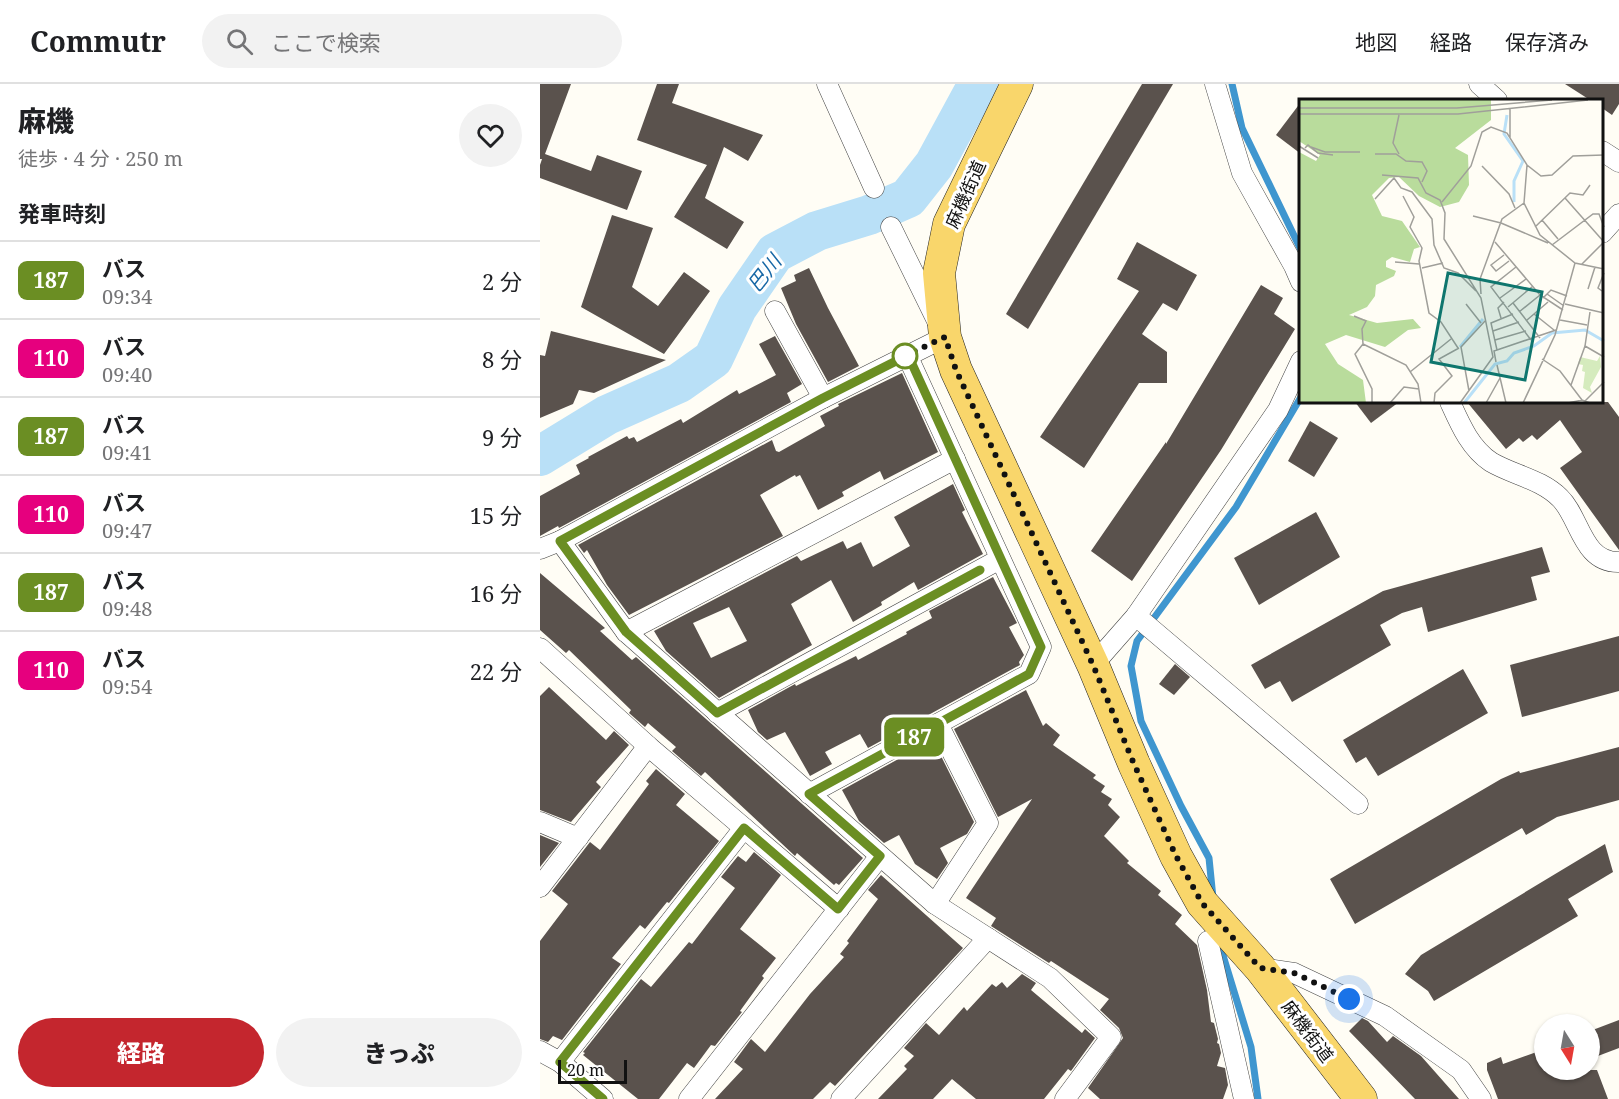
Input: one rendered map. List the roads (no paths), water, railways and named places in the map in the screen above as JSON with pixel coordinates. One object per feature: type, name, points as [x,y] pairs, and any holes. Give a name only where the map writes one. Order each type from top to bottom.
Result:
[{"type":"main road","name":"麻機街道","points":[[1017,84],[949,224],[939,273],[945,337],[956,370],[1093,665],[1134,764],[1176,856],[1202,903],[1260,968],[1361,1099]]},
{"type":"street","points":[[827,84],[874,188]]},
{"type":"street","points":[[1215,84],[1242,173],[1299,277]]},
{"type":"street","points":[[1479,84],[1496,99]]},
{"type":"street","points":[[1604,152],[1619,162]]},
{"type":"street","points":[[1604,231],[1619,214]]},
{"type":"street","points":[[540,549],[560,541],[823,398],[945,337],[891,227]]},
{"type":"street","points":[[775,311],[823,398]]},
{"type":"street","points":[[809,794],[1029,674],[1041,647],[908,355]]},
{"type":"street","points":[[1093,665],[1136,616],[1278,410],[1299,366]]},
{"type":"street","points":[[1451,404],[1466,437],[1491,461],[1529,478],[1561,498],[1590,549],[1611,562],[1619,562]]},
{"type":"street","points":[[626,632],[955,459]]},
{"type":"street","points":[[560,541],[626,632],[935,904],[1050,978],[1111,1037],[1065,1099]]},
{"type":"street","points":[[717,713],[1000,559]]},
{"type":"street","points":[[1136,616],[1358,804]]},
{"type":"street","points":[[540,648],[648,746],[838,909]]},
{"type":"street","points":[[935,904],[988,823],[938,724]]},
{"type":"street","points":[[540,887],[648,746]]},
{"type":"street","points":[[540,822],[578,838]]},
{"type":"street","points":[[560,1062],[744,828]]},
{"type":"street","points":[[689,1099],[880,856]]},
{"type":"street","points":[[841,1099],[988,938]]},
{"type":"street","points":[[1208,941],[1244,1099]]},
{"type":"street","points":[[1260,968],[1294,973],[1385,1016],[1461,1070],[1481,1099]]},
{"type":"street","points":[[540,1051],[560,1062],[603,1099]]},
{"type":"waterway","name":"巴川","points":[[540,456],[607,415],[679,383],[713,359],[737,308],[775,253],[817,231],[869,215],[908,198],[934,165],[978,84]]},
{"type":"waterway","points":[[1232,84],[1242,128],[1299,246]]},
{"type":"waterway","points":[[1213,898],[1209,858],[1181,806],[1141,721],[1131,666],[1137,641],[1236,507],[1299,400]]},
{"type":"waterway","points":[[1218,939],[1251,1047],[1258,1099]]}]
